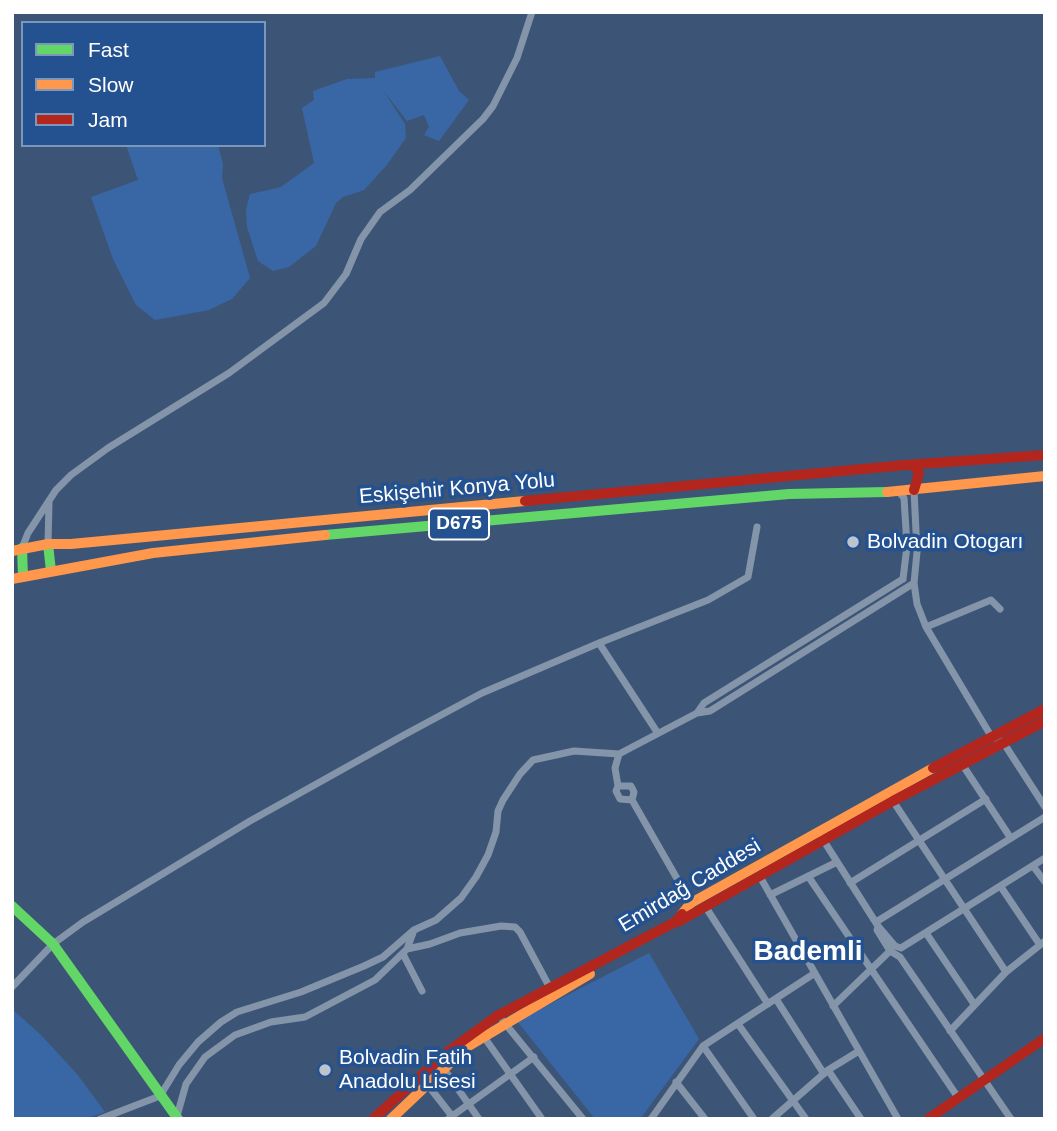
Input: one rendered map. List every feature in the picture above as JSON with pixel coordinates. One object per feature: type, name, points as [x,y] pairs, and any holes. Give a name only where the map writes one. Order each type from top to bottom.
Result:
[{"type":"main road","name":"D675","points":[[901,470],[1045,455]]},
{"type":"main road","points":[[899,492],[901,470],[919,473],[918,485],[914,491]]},
{"type":"main road","name":"Eskişehir Konya Yolu","points":[[17,549],[48,544],[901,470]]},
{"type":"main road","name":"D675","points":[[12,579],[153,553],[271,540],[789,495],[914,491],[1045,477]]},
{"type":"main road","points":[[48,544],[51,570]]},
{"type":"main road","points":[[17,549],[23,576]]},
{"type":"main road","name":"Emirdağ Caddesi","points":[[391,1119],[467,1046],[759,876],[821,835],[991,736],[1045,709]]},
{"type":"main road","name":"Emirdağ Caddesi","points":[[373,1119],[446,1052],[497,1016],[675,922],[691,903],[1045,721]]},
{"type":"main road","points":[[12,906],[53,944],[160,1096],[178,1117]]},
{"type":"main road","points":[[928,1119],[1045,1038]]},
{"type":"street","points":[[17,549],[55,490],[71,475],[108,448],[229,373],[324,303],[346,274],[360,239],[380,212],[410,190],[493,106],[517,58],[532,12]]},
{"type":"street","points":[[914,491],[917,552],[914,583],[917,604],[926,627],[991,736],[1003,742],[1045,807]]},
{"type":"street","points":[[899,492],[904,498],[907,546],[903,579]]},
{"type":"street","points":[[48,544],[49,503]]},
{"type":"street","points":[[48,524],[52,535],[59,541],[71,544]]},
{"type":"street","points":[[12,987],[53,944],[83,922],[250,821],[404,735],[482,693],[708,600],[748,577],[757,527]]},
{"type":"street","points":[[903,579],[914,583]]},
{"type":"street","points":[[696,713],[704,702],[903,579]]},
{"type":"street","points":[[100,1119],[160,1096],[179,1065],[198,1042],[237,1012],[301,992],[364,967],[383,957],[414,930],[436,920],[461,898],[476,877],[494,841],[498,811],[503,800],[533,760],[574,751],[619,754],[696,713],[710,712],[914,583]]},
{"type":"street","points":[[926,627],[991,600],[1000,609]]},
{"type":"street","points":[[599,643],[657,732]]},
{"type":"street","points":[[619,754],[615,768],[618,786],[616,791],[620,799],[632,800]]},
{"type":"street","points":[[962,764],[1010,837]]},
{"type":"street","points":[[618,786],[631,786],[634,792],[632,800],[691,903]]},
{"type":"street","points":[[850,883],[986,799]]},
{"type":"street","points":[[893,801],[1006,972]]},
{"type":"street","points":[[877,924],[944,877],[1045,817]]},
{"type":"street","points":[[821,835],[877,924],[895,946],[901,948],[1045,858]]},
{"type":"street","points":[[770,895],[837,862]]},
{"type":"street","points":[[1032,866],[1045,882]]},
{"type":"street","points":[[759,876],[898,1119]]},
{"type":"street","points":[[808,876],[959,1099]]},
{"type":"street","points":[[950,1031],[1006,972],[1042,943],[1001,887]]},
{"type":"street","points":[[705,906],[768,1004]]},
{"type":"street","points":[[877,924],[877,930],[890,951],[900,957],[1011,1119]]},
{"type":"street","points":[[405,951],[460,933],[501,926],[515,927],[550,988]]},
{"type":"street","points":[[178,1117],[186,1084],[205,1057],[236,1035],[271,1022],[305,1017],[375,980],[405,951],[414,930]]},
{"type":"street","points":[[926,933],[974,1004]]},
{"type":"street","points":[[405,951],[422,991]]},
{"type":"street","points":[[833,1006],[890,951]]},
{"type":"street","points":[[651,1119],[703,1046],[815,973]]},
{"type":"street","points":[[776,999],[861,1119]]},
{"type":"street","points":[[497,1016],[507,1023],[583,1119]]},
{"type":"street","points":[[738,1024],[806,1119]]},
{"type":"street","points":[[484,1037],[542,1119]]},
{"type":"street","points":[[703,1046],[754,1119]]},
{"type":"street","points":[[772,1119],[826,1072],[859,1051]]},
{"type":"street","points":[[427,1084],[450,1117],[534,1057]]},
{"type":"street","points":[[444,1069],[479,1119]]},
{"type":"street","points":[[676,1082],[705,1119]]},
{"type":"shaded area","points":[[440,56],[459,91],[469,100],[439,141],[424,135],[429,127],[424,115],[407,121],[383,90],[405,124],[406,138],[386,166],[364,190],[343,197],[336,203],[316,246],[289,267],[273,271],[258,261],[247,227],[246,210],[250,194],[281,187],[314,163],[302,108],[314,100],[313,91],[347,79],[375,78],[375,72]]},
{"type":"shaded area","points":[[127,147],[219,147],[223,164],[222,178],[250,278],[232,299],[209,310],[155,320],[136,305],[113,259],[91,197],[138,180]]},
{"type":"shaded area","points":[[649,953],[699,1039],[640,1119],[595,1119],[517,1021]]},
{"type":"shaded area","points":[[12,1009],[41,1035],[77,1074],[105,1112],[85,1119],[12,1119]]},
{"type":"traffic: fast","points":[[325,535],[789,494],[887,492]]},
{"type":"traffic: fast","points":[[48,544],[51,571]]},
{"type":"traffic: fast","points":[[22,548],[23,576]]},
{"type":"traffic: fast","points":[[12,906],[53,944],[178,1119]]},
{"type":"traffic: slow","points":[[887,492],[1045,476]]},
{"type":"traffic: slow","points":[[12,551],[48,544],[525,501]]},
{"type":"traffic: slow","points":[[12,579],[153,553],[325,535]]},
{"type":"traffic: slow","points":[[682,914],[691,903],[933,768]]},
{"type":"traffic: slow","points":[[391,1119],[467,1047],[590,974]]},
{"type":"traffic: jam","points":[[525,501],[905,465],[1045,455]]},
{"type":"traffic: jam","points":[[913,465],[919,473],[914,490]]},
{"type":"traffic: jam","points":[[933,768],[1045,709]]},
{"type":"traffic: jam","points":[[678,922],[893,801],[1045,721]]},
{"type":"traffic: jam","points":[[373,1119],[446,1053],[497,1016],[675,922],[682,914]]},
{"type":"traffic: jam","points":[[928,1119],[1045,1038]]},
{"type":"place","name":"Bolvadin Otogarı","points":[[853,542]]},
{"type":"place","name":"Bolvadin Fatih Anadolu Lisesi","points":[[325,1070]]},
{"type":"district","name":"Bademli","points":[[808,952]]}]
